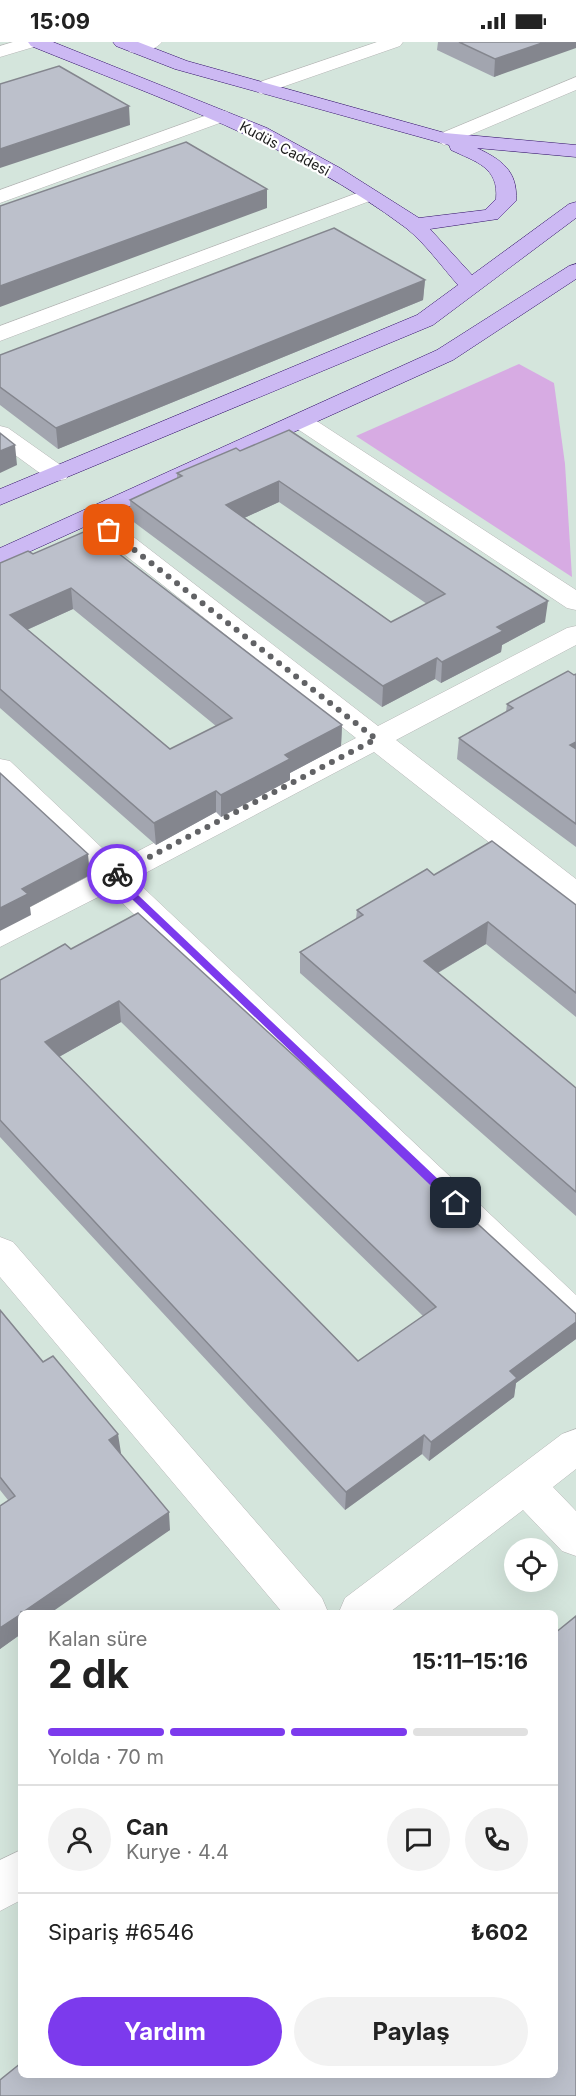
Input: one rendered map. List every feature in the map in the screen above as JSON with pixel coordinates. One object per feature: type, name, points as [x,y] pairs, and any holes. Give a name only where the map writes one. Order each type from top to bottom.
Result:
[{"type":"street","points":[[0,52],[31,42]]},
{"type":"street","name":"Kudüs Caddesi","points":[[37,42],[260,132],[415,225],[470,286]]},
{"type":"street","points":[[261,88],[394,42]]},
{"type":"street","points":[[137,44],[181,65],[444,139],[576,151]]},
{"type":"street","points":[[444,139],[576,83]]},
{"type":"street","points":[[0,197],[221,116]]},
{"type":"street","points":[[415,225],[491,215],[506,201],[507,187],[495,164],[444,139]]},
{"type":"street","points":[[0,334],[368,195]]},
{"type":"street","points":[[0,498],[425,320],[576,208]]},
{"type":"street","points":[[0,557],[445,355],[576,270]]},
{"type":"street","points":[[301,421],[576,602]]},
{"type":"street","points":[[0,433],[57,474]]},
{"type":"street","points":[[92,516],[576,895]]},
{"type":"street","points":[[0,936],[576,634]]},
{"type":"street","points":[[0,768],[576,1318]]},
{"type":"street","points":[[0,1252],[306,1610]]},
{"type":"street","points":[[362,1610],[576,1446]]},
{"type":"street","points":[[525,1485],[576,1538]]},
{"type":"street","points":[[0,1888],[18,1874]]},
{"type":"shaded area","points":[[0,42],[576,42],[576,2096],[0,2096]]},
{"type":"shaded area","points":[[519,364],[554,383],[565,464],[572,577],[356,436]]},
{"type":"building","points":[[459,42],[545,42],[495,59]]},
{"type":"building","points":[[59,66],[129,106],[0,149],[0,84]]},
{"type":"building","points":[[186,142],[267,189],[0,286],[0,206]]},
{"type":"building","points":[[334,228],[425,280],[56,428],[0,387],[0,355]]},
{"type":"building","points":[[289,430],[548,601],[497,627],[503,631],[442,662],[437,658],[383,686],[130,500],[182,476],[177,473],[236,448],[240,451]],"holes":[[[279,481],[445,594],[391,622],[226,505]]]},
{"type":"building","points":[[0,433],[15,445],[0,451]]},
{"type":"building","points":[[88,530],[342,725],[285,755],[290,759],[221,795],[216,791],[154,823],[0,689],[0,563],[28,551],[33,554]],"holes":[[[71,588],[232,718],[170,749],[10,615]]]},
{"type":"building","points":[[568,671],[576,674],[576,742],[570,745],[576,749],[576,824],[459,738],[513,708],[507,704]]},
{"type":"building","points":[[0,773],[88,854],[22,889],[28,894],[0,908]]},
{"type":"building","points":[[492,841],[576,905],[576,993],[488,922],[424,961],[576,1088],[576,1192],[300,952],[363,915],[357,910],[427,869],[434,875]]},
{"type":"building","points":[[138,913],[576,1314],[576,1322],[510,1371],[517,1378],[431,1442],[424,1435],[346,1492],[0,1120],[0,980],[65,944],[71,949]],"holes":[[[119,1001],[436,1307],[358,1361],[45,1042]]]},
{"type":"building","points":[[0,1310],[43,1362],[53,1356],[118,1434],[109,1440],[169,1512],[26,1610],[18,1610],[18,1616],[0,1628],[0,1506],[15,1496],[0,1477]]},
{"type":"building","points":[[576,1616],[576,2096],[0,2096],[0,2080],[18,2065],[18,2078],[558,2078],[558,1631]]},
{"type":"way so far","points":[[109,530],[376,739],[117,874]]},
{"type":"route","points":[[117,874],[113,876],[456,1203]]}]
